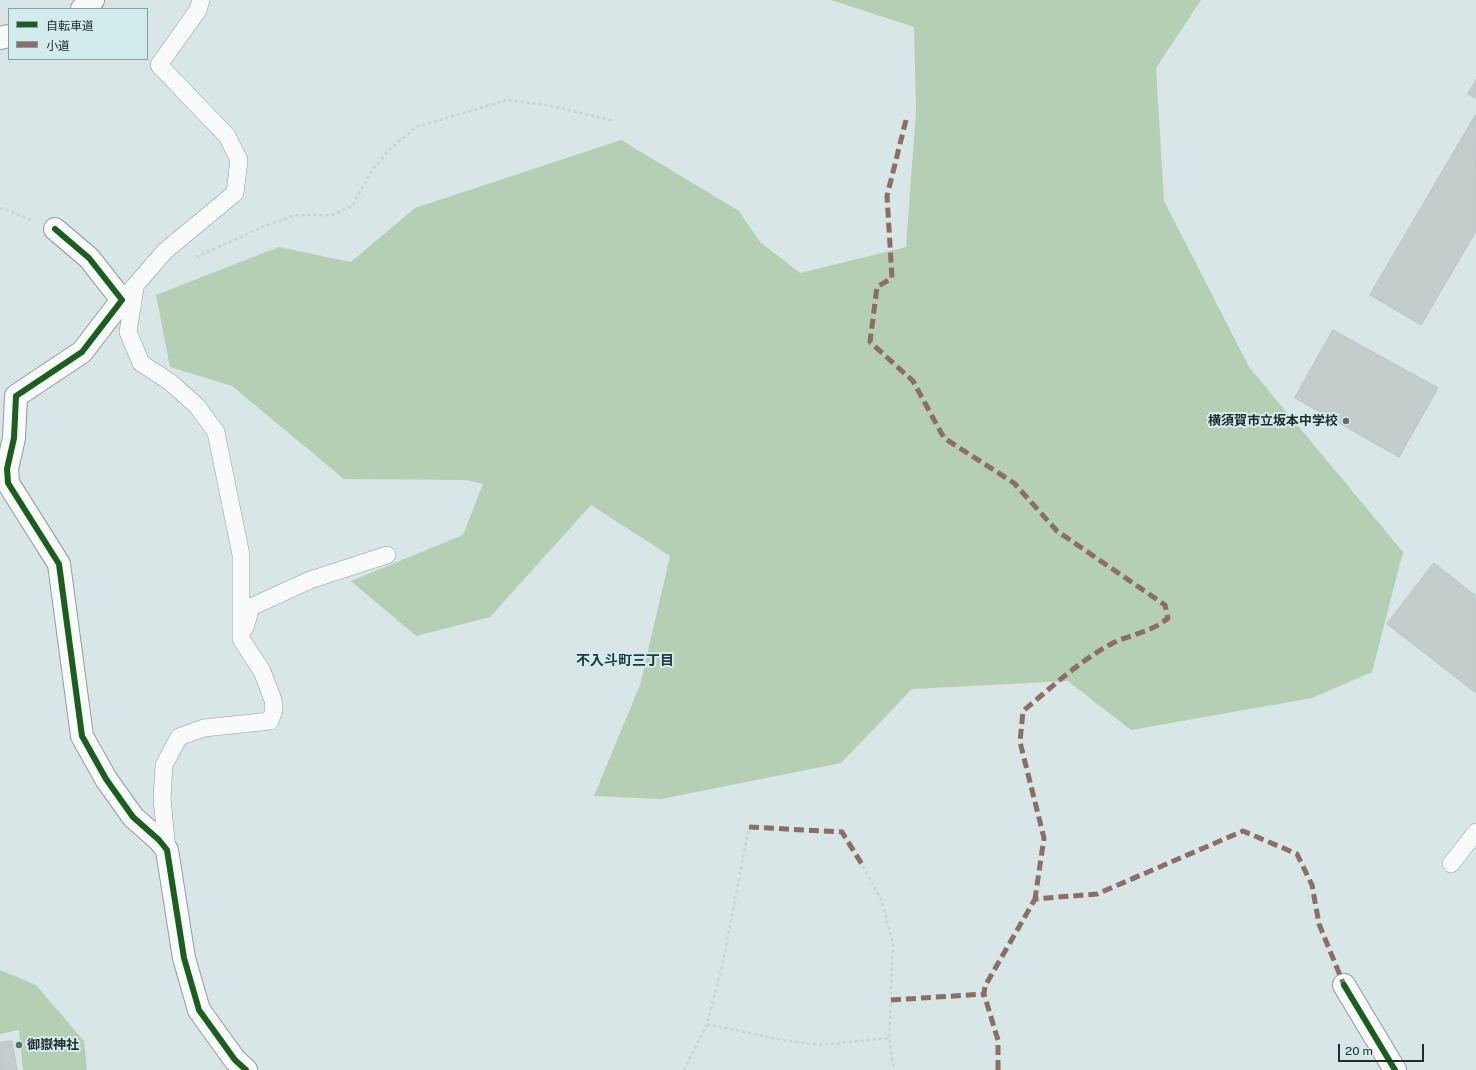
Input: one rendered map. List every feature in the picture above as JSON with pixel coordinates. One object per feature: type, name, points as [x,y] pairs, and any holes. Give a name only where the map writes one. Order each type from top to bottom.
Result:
[{"type":"street","points":[[83,8],[93,0]]},
{"type":"street","points":[[55,229],[128,294],[82,352],[16,396],[14,438],[7,469],[8,483],[59,564],[82,736],[106,780],[133,817],[159,840],[167,850],[184,958],[199,1010],[235,1060],[246,1070]]},
{"type":"street","points":[[1344,985],[1395,1070]]},
{"type":"lane","points":[[167,850],[162,799],[164,765],[179,737],[204,728],[270,721],[274,710],[273,700],[262,671],[241,639],[241,555],[216,432],[197,406],[170,382],[141,363],[128,332],[128,294],[165,252],[235,193],[239,160],[227,136],[159,65],[202,3]]},
{"type":"lane","points":[[241,639],[251,607],[310,580],[387,555]]},
{"type":"lane","points":[[1451,864],[1476,832]]},
{"type":"path","points":[[192,258],[265,226],[295,215],[332,215],[352,206],[371,172],[389,150],[416,127],[507,100],[547,105],[614,121]]},
{"type":"path","points":[[0,208],[55,229]]},
{"type":"path","points":[[684,1070],[707,1024],[723,962],[749,827]]},
{"type":"path","points":[[862,866],[881,900],[893,944],[889,1038],[894,1070]]},
{"type":"path","points":[[707,1024],[782,1040],[821,1044],[889,1038]]},
{"type":"green space","points":[[831,0],[1201,0],[1156,68],[1164,201],[1249,367],[1403,552],[1372,672],[1312,698],[1131,730],[1068,681],[912,689],[841,763],[661,799],[594,796],[640,685],[670,556],[591,505],[490,617],[416,636],[351,581],[463,535],[483,484],[467,480],[344,479],[232,386],[170,367],[156,295],[279,247],[351,262],[415,208],[621,140],[739,211],[760,242],[800,273],[906,247],[916,112],[914,27]]},
{"type":"green space","points":[[0,970],[36,985],[84,1041],[87,1070],[23,1070],[19,1030],[0,1034]]},
{"type":"building","points":[[1476,80],[1476,99],[1468,94]]},
{"type":"building","points":[[1475,116],[1476,231],[1421,325],[1370,295]]},
{"type":"building","points":[[1333,330],[1438,388],[1399,457],[1295,398]]},
{"type":"building","points":[[1434,563],[1476,596],[1476,693],[1387,624]]},
{"type":"building","points":[[12,1041],[17,1070],[0,1070],[0,1043]]},
{"type":"marked path","points":[[906,120],[887,196],[892,278],[877,287],[870,342],[913,381],[944,438],[1014,483],[1057,531],[1165,605],[1168,618],[1155,627],[1120,640],[1101,650],[1066,675],[1023,711],[1020,742],[1044,838],[1035,899]]},
{"type":"marked path","points":[[749,827],[842,832],[863,866]]},
{"type":"marked path","points":[[998,1070],[998,1040],[984,994],[985,986],[1035,899],[1097,894],[1243,831],[1297,854],[1312,885],[1319,924],[1344,985]]},
{"type":"marked path","points":[[891,1000],[984,994]]},
{"type":"cycle path","points":[[55,229],[89,258],[122,300],[82,352],[16,396],[14,438],[7,469],[8,483],[59,564],[82,736],[106,779],[133,817],[159,840],[167,850],[184,958],[199,1010],[235,1060],[246,1070]]},
{"type":"cycle path","points":[[1344,985],[1395,1070]]},
{"type":"place","name":"横須賀市立坂本中学校","points":[[1346,421]]},
{"type":"place","name":"御嶽神社","points":[[19,1045]]},
{"type":"district","name":"不入斗町三丁目","points":[[625,661]]}]
